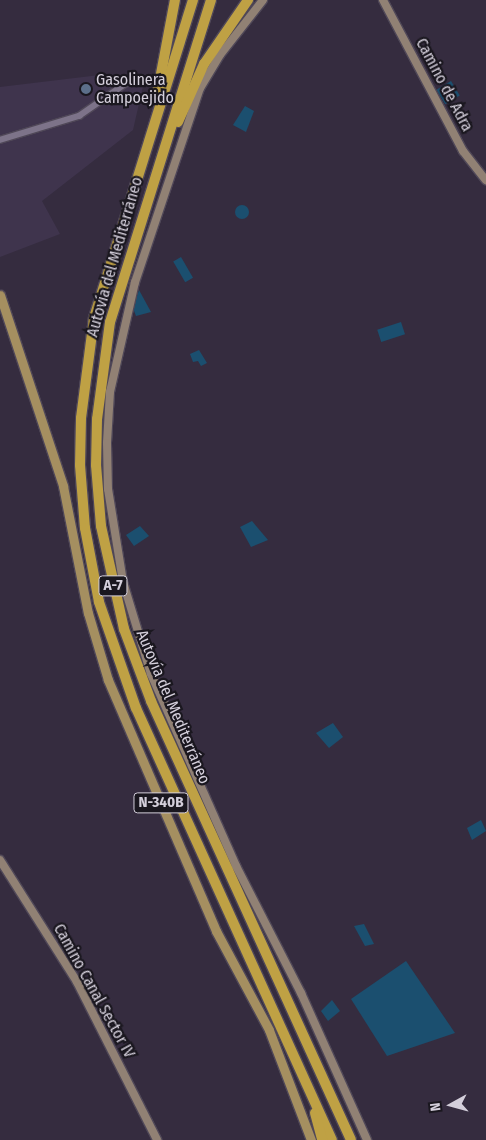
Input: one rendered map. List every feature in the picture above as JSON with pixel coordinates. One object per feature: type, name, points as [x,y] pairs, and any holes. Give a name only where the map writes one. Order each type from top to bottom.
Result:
[{"type":"highway","points":[[133,188],[158,89],[175,0]]},
{"type":"highway","name":"Autovía del Mediterráneo","points":[[193,0],[94,318],[83,388],[80,465],[90,561],[108,634],[136,708],[332,1140]]},
{"type":"highway","name":"Autovía del Mediterráneo","points":[[211,0],[110,322],[100,389],[96,464],[106,558],[124,629],[151,701],[350,1140]]},
{"type":"highway","points":[[149,193],[204,64],[248,0]]},
{"type":"highway","points":[[299,1067],[322,1140]]},
{"type":"highway","points":[[327,1088],[359,1140]]},
{"type":"main road","name":"N-340B","points":[[0,295],[63,486],[86,603],[108,680],[216,931],[269,1030],[311,1140]]},
{"type":"street","points":[[263,0],[225,48],[200,88],[135,282],[110,392],[107,443],[108,489],[122,582],[151,674],[236,866],[301,993],[367,1140]]},
{"type":"street","name":"Camino de Adra","points":[[383,0],[450,127],[486,180]]},
{"type":"street","points":[[0,140],[79,116],[125,84]]},
{"type":"street","name":"Camino Canal Sector IV","points":[[0,860],[77,982],[157,1140]]},
{"type":"shaded area","points":[[108,74],[143,86],[133,130],[42,201],[60,234],[0,257],[0,87]]},
{"type":"water","points":[[451,81],[460,96],[445,104],[436,90]]},
{"type":"water","points":[[245,106],[254,111],[246,132],[233,125]]},
{"type":"water","points":[[242,205],[247,207],[249,212],[247,217],[242,219],[237,217],[235,212],[237,207]]},
{"type":"water","points":[[181,257],[193,278],[185,282],[173,262]]},
{"type":"water","points":[[139,290],[151,312],[136,316],[133,308]]},
{"type":"water","points":[[401,322],[405,334],[381,342],[377,330]]},
{"type":"water","points":[[199,350],[207,363],[201,366],[198,361],[193,362],[190,354]]},
{"type":"water","points":[[252,521],[268,540],[251,547],[240,527]]},
{"type":"water","points":[[140,526],[149,536],[134,546],[126,535]]},
{"type":"water","points":[[333,723],[343,737],[329,748],[316,733]]},
{"type":"water","points":[[481,820],[486,831],[472,840],[467,828]]},
{"type":"water","points":[[364,924],[374,944],[365,946],[354,926]]},
{"type":"water","points":[[406,961],[455,1033],[387,1056],[351,999]]},
{"type":"water","points":[[332,1000],[340,1011],[328,1021],[321,1011]]},
{"type":"place","name":"Gasolinera Campoejido","points":[[86,89]]}]
